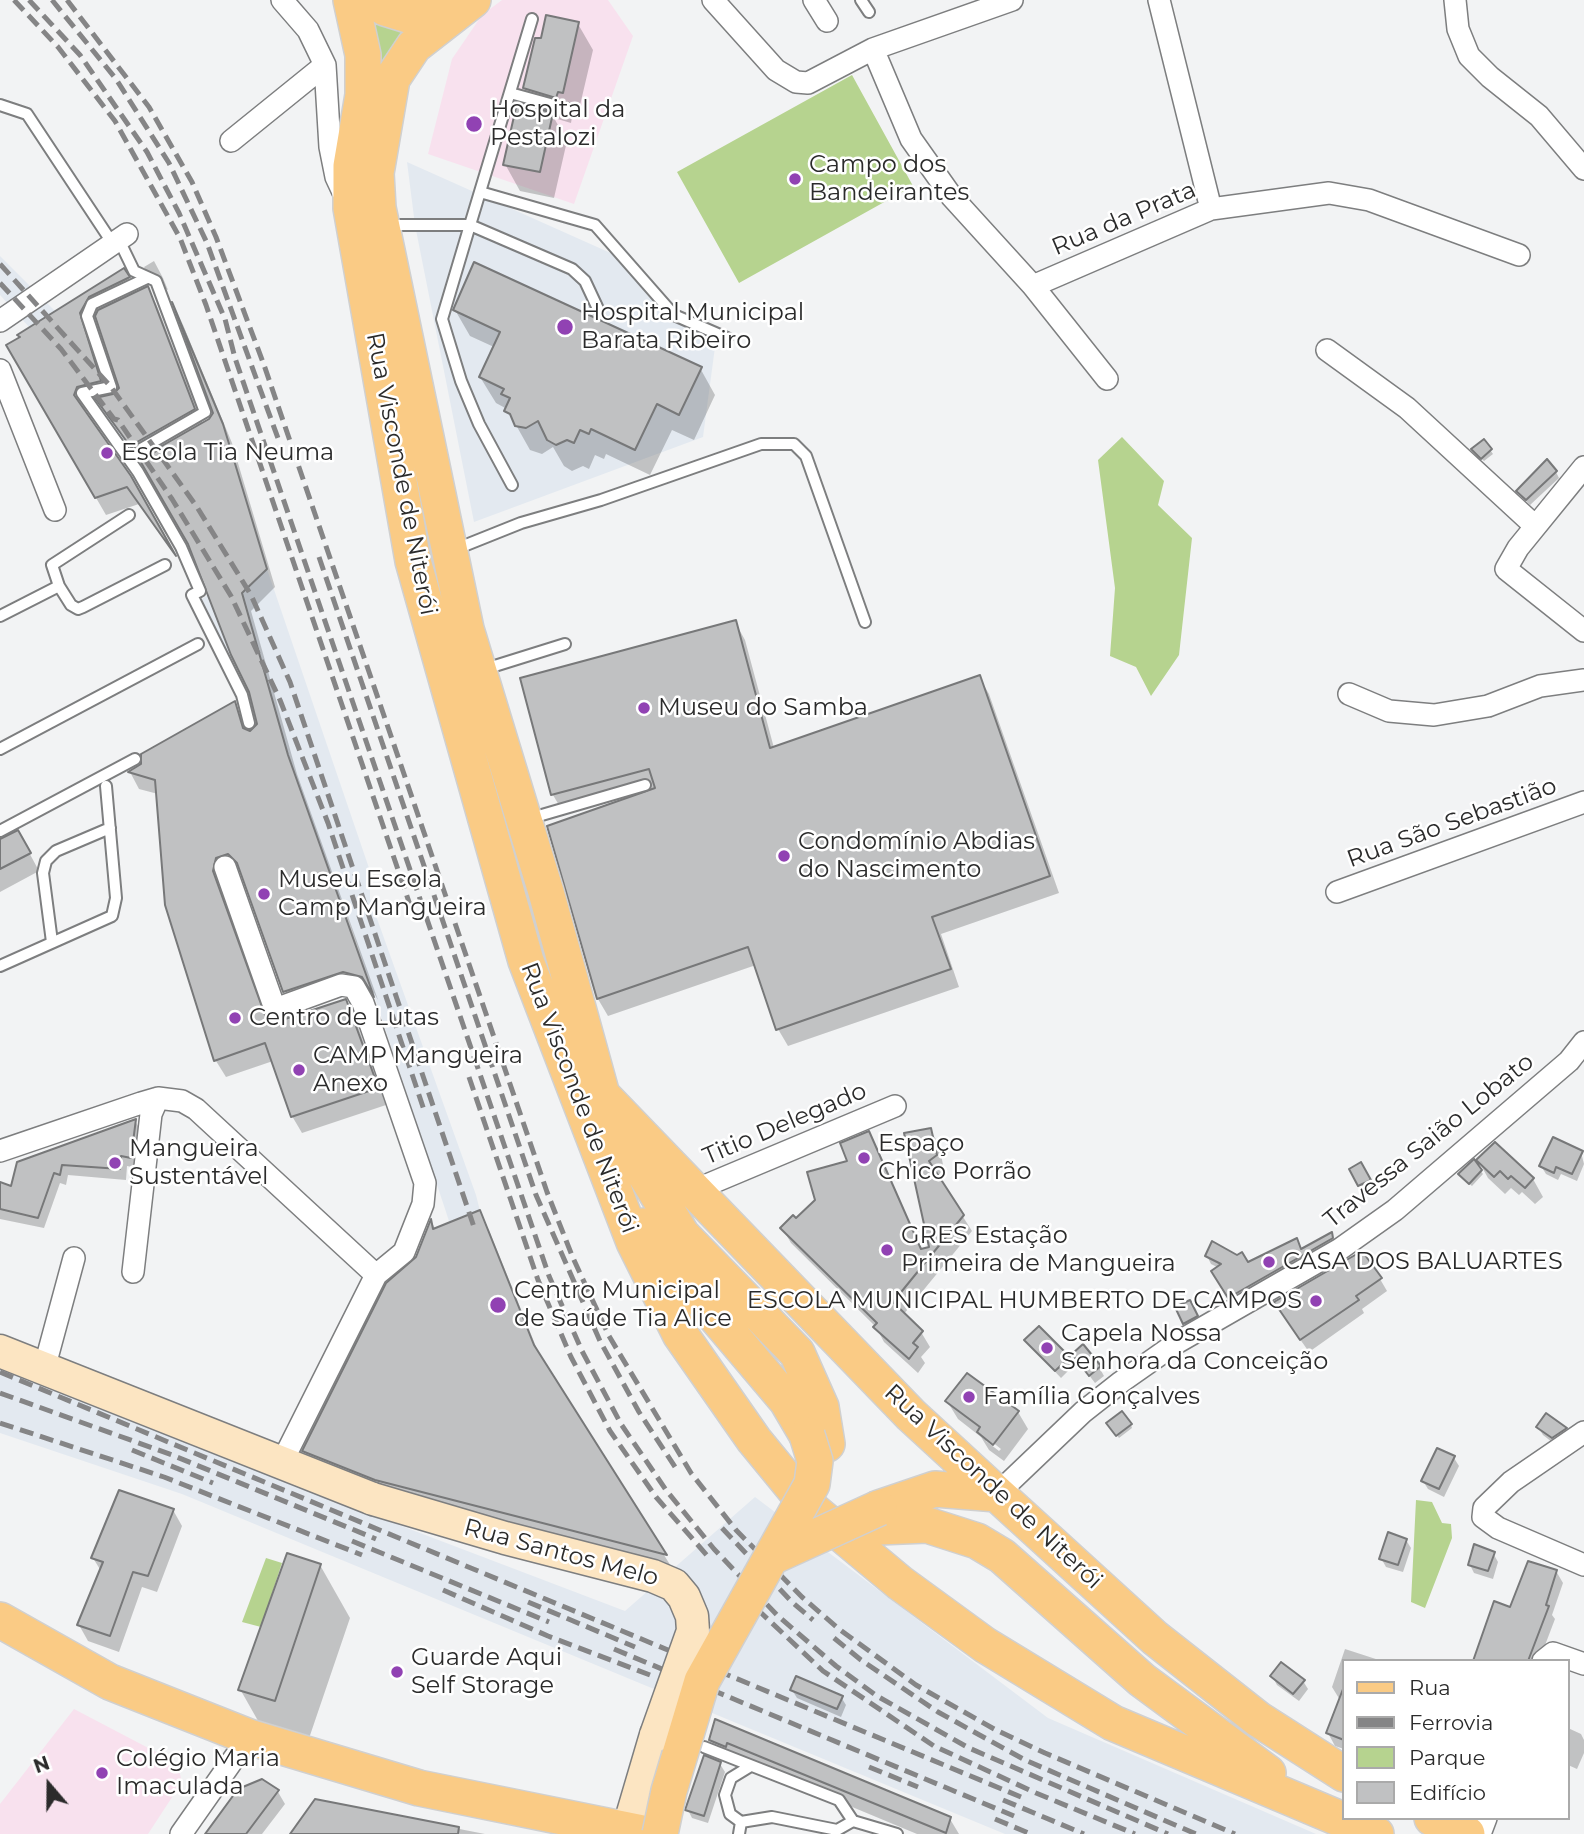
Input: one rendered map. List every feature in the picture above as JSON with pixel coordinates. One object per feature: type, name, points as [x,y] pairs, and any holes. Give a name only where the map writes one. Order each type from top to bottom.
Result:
[{"type":"main road","name":"Rua Visconde de Niterói","points":[[351,0],[363,55],[363,95],[351,166],[479,671],[506,826],[545,1016],[648,1273],[680,1334],[754,1440],[809,1507],[900,1583],[985,1646],[1114,1723],[1342,1819]]},
{"type":"main road","points":[[375,0],[385,8],[411,16],[437,12],[471,0]]},
{"type":"main road","name":"Rua Visconde de Niterói","points":[[471,0],[414,46],[392,79],[376,173],[363,221],[413,561],[426,609],[602,1095],[911,1415],[997,1494],[1155,1638],[1258,1719],[1342,1773]]},
{"type":"main road","points":[[413,561],[450,551]]},
{"type":"main road","points":[[426,609],[461,605]]},
{"type":"main road","points":[[0,1620],[110,1682],[249,1737],[419,1788],[645,1833],[672,1779],[702,1681],[738,1613],[778,1559],[807,1529],[822,1496],[829,1468],[821,1407],[797,1353],[682,1235],[625,1144],[602,1095]]},
{"type":"main road","points":[[606,1170],[660,1251],[787,1401],[807,1435],[815,1461],[812,1484],[778,1559],[714,1675],[674,1785],[666,1834]]},
{"type":"main road","name":"Rua Santos Melo","points":[[0,1351],[373,1499],[674,1584],[684,1597],[692,1616],[693,1631],[656,1735],[645,1833]]},
{"type":"main road","points":[[778,1559],[879,1508],[935,1489],[997,1494]]},
{"type":"main road","points":[[778,1559],[846,1534],[878,1527],[927,1525],[977,1541],[1002,1556],[1163,1696],[1235,1752],[1332,1815]]},
{"type":"main road","name":"Rua Visconde de Niterói","points":[[1344,1820],[1376,1834]]},
{"type":"street","points":[[282,0],[308,30],[325,65],[330,147],[336,177],[363,221]]},
{"type":"street","points":[[713,0],[776,70],[796,82],[808,83],[873,49],[1012,0]]},
{"type":"street","points":[[814,0],[827,21]]},
{"type":"street","points":[[1159,0],[1211,209]]},
{"type":"street","points":[[1454,0],[1458,29],[1469,56],[1539,117],[1584,169]]},
{"type":"street","points":[[873,49],[911,139],[952,197],[1033,286],[1107,379]]},
{"type":"street","points":[[231,141],[325,65]]},
{"type":"street","name":"Rua da Prata","points":[[1033,286],[1211,209],[1329,193],[1369,200],[1519,255]]},
{"type":"street","points":[[1,318],[120,239]]},
{"type":"street","points":[[1327,350],[1407,408],[1535,526]]},
{"type":"street","points":[[0,370],[55,510]]},
{"type":"street","points":[[1584,467],[1518,548],[1506,569],[1584,632]]},
{"type":"street","points":[[1349,694],[1389,711],[1434,715],[1488,706],[1540,686],[1584,680]]},
{"type":"street","name":"Rua São Sebastião","points":[[1337,892],[1584,802]]},
{"type":"street","points":[[225,867],[275,1009],[341,985],[355,987],[363,1003],[425,1183],[423,1203],[404,1252],[376,1275],[282,1462]]},
{"type":"street","name":"Travessa Saião Lobato","points":[[997,1494],[1083,1412],[1121,1382],[1178,1342],[1340,1249],[1395,1210],[1561,1068],[1584,1042]]},
{"type":"street","points":[[0,1151],[158,1098],[182,1101],[196,1110],[376,1275]]},
{"type":"street","points":[[133,1272],[151,1114],[158,1098]]},
{"type":"street","name":"Titio Delegado","points":[[695,1190],[895,1106]]},
{"type":"street","points":[[44,1368],[74,1258]]},
{"type":"street","points":[[1584,1432],[1511,1482],[1483,1508],[1483,1517],[1498,1528],[1584,1565]]},
{"type":"street","points":[[1546,1659],[1553,1653],[1570,1659]]},
{"type":"street","points":[[181,1834],[249,1737]]},
{"type":"lane","points":[[861,0],[869,12]]},
{"type":"lane","points":[[512,485],[479,424],[461,381],[442,319],[532,19]]},
{"type":"lane","points":[[510,93],[572,110]]},
{"type":"lane","points":[[0,106],[27,114],[120,239],[134,271],[156,281],[205,411],[127,457]]},
{"type":"lane","points":[[480,192],[595,225],[674,315],[727,338]]},
{"type":"lane","points":[[363,221],[470,225],[572,269],[585,281],[599,311]]},
{"type":"lane","points":[[147,278],[92,304],[88,316],[111,387],[82,393],[127,457],[181,547],[200,591],[192,595],[242,695],[249,723]]},
{"type":"lane","points":[[450,551],[521,523],[601,500],[761,444],[794,444],[806,456],[811,466],[865,622]]},
{"type":"lane","points":[[129,515],[56,560],[52,572],[59,586],[78,609],[165,565]]},
{"type":"lane","points":[[0,616],[59,586]]},
{"type":"lane","points":[[0,749],[198,644]]},
{"type":"lane","points":[[479,671],[565,644]]},
{"type":"lane","points":[[0,831],[135,759]]},
{"type":"lane","points":[[506,826],[645,785]]},
{"type":"lane","points":[[0,966],[112,916],[116,898],[106,786]]},
{"type":"lane","points":[[51,942],[43,873],[46,860],[56,851],[110,828]]},
{"type":"lane","points":[[704,1747],[839,1800],[853,1821],[897,1834]]},
{"type":"lane","points":[[750,1767],[731,1778],[725,1795],[730,1814],[741,1822],[772,1817],[837,1830],[853,1821]]},
{"type":"lane","points":[[739,1834],[741,1822]]},
{"type":"shaded area","points":[[502,0],[608,0],[633,36],[574,204],[428,154],[452,59],[482,15]]},
{"type":"shaded area","name":"Hospital Municipal Barata Ribeiro","points":[[407,162],[624,259],[715,347],[703,437],[474,522],[415,225]]},
{"type":"shaded area","points":[[0,256],[56,312],[136,409],[191,485],[267,569],[370,871],[370,899],[476,1195],[484,1227],[454,1236],[347,914],[325,915],[273,762],[197,602],[208,595],[176,538],[179,527],[123,442],[68,370],[0,295]]},
{"type":"shaded area","points":[[0,1364],[257,1471],[625,1611],[755,1497],[1048,1718],[1316,1834],[1005,1834],[182,1494],[0,1433]]},
{"type":"shaded area","name":"Colégio Maria Imaculada","points":[[74,1709],[177,1763],[182,1782],[148,1834],[0,1834],[0,1804]]},
{"type":"green space","points":[[382,21],[410,27],[385,77],[368,31]]},
{"type":"green space","name":"Campo dos Bandeirantes","points":[[852,75],[913,186],[739,283],[677,172]]},
{"type":"green space","points":[[1122,437],[1164,481],[1158,505],[1192,538],[1179,655],[1151,696],[1136,667],[1110,656],[1115,588],[1098,460]]},
{"type":"green space","points":[[1416,1500],[1432,1502],[1442,1523],[1451,1524],[1452,1538],[1425,1608],[1411,1602]]},
{"type":"green space","points":[[266,1558],[282,1563],[261,1627],[242,1622]]},
{"type":"building","points":[[546,15],[579,22],[563,93],[558,92],[556,98],[523,88],[535,38],[541,38]]},
{"type":"building","points":[[517,103],[553,113],[540,172],[503,165]]},
{"type":"building","points":[[474,262],[702,367],[679,415],[657,404],[635,450],[591,429],[589,434],[580,430],[574,443],[567,440],[556,445],[547,440],[538,421],[526,428],[515,426],[510,414],[504,411],[510,398],[501,394],[504,389],[479,377],[500,332],[453,310]]},
{"type":"building","points":[[124,268],[130,277],[89,297],[80,313],[101,381],[77,387],[74,395],[131,476],[176,556],[127,487],[95,498],[6,345],[20,337],[17,335]]},
{"type":"building","points":[[148,286],[195,409],[130,446],[95,398],[113,394],[119,388],[95,316],[98,310]]},
{"type":"building","points":[[172,302],[223,424],[267,569],[242,593],[288,755],[374,997],[362,977],[343,972],[283,992],[237,863],[228,854],[216,858],[213,871],[266,1018],[279,1021],[346,999],[380,1092],[378,1088],[291,1117],[265,1043],[214,1061],[165,905],[155,780],[128,772],[141,764],[141,754],[235,701],[243,728],[250,731],[257,724],[249,692],[231,655],[188,544],[139,459],[209,419],[213,413]]},
{"type":"building","points":[[1484,439],[1492,449],[1481,459],[1471,449]]},
{"type":"building","points":[[1547,459],[1557,471],[1526,500],[1516,491]]},
{"type":"building","name":"Condomínio Abdias do Nascimento","points":[[736,620],[770,748],[980,675],[1050,876],[932,917],[951,969],[776,1030],[748,947],[597,999],[547,826],[655,788],[649,769],[551,795],[520,678]]},
{"type":"building","points":[[18,830],[31,853],[0,869],[0,839]]},
{"type":"building","points":[[136,1119],[131,1158],[121,1156],[120,1169],[62,1165],[60,1175],[54,1173],[38,1218],[0,1209],[0,1182],[11,1186],[17,1162]]},
{"type":"building","points":[[931,1128],[937,1155],[929,1161],[964,1215],[893,1302],[923,1331],[913,1343],[918,1347],[909,1359],[873,1327],[877,1323],[780,1228],[793,1215],[796,1218],[815,1200],[807,1172],[847,1161],[840,1143],[869,1131],[921,1249],[929,1247],[904,1133]]},
{"type":"building","points":[[1553,1137],[1583,1151],[1572,1174],[1556,1167],[1554,1173],[1539,1166]]},
{"type":"building","points":[[1495,1142],[1534,1178],[1525,1188],[1511,1176],[1508,1179],[1500,1171],[1494,1177],[1476,1160]]},
{"type":"building","points":[[1474,1159],[1482,1170],[1469,1184],[1458,1174]]},
{"type":"building","points":[[1361,1162],[1371,1180],[1358,1186],[1349,1169]]},
{"type":"building","points":[[480,1210],[534,1345],[667,1555],[375,1480],[302,1451],[386,1283],[416,1257],[431,1219],[433,1229]]},
{"type":"building","points":[[1332,1232],[1333,1238],[1228,1298],[1211,1271],[1221,1264],[1205,1256],[1212,1241],[1237,1255],[1242,1252],[1248,1262],[1297,1238],[1301,1249]]},
{"type":"building","name":"ESCOLA MUNICIPAL HUMBERTO DE CAMPOS","points":[[1362,1251],[1382,1278],[1356,1296],[1359,1300],[1300,1340],[1274,1302]]},
{"type":"building","points":[[1190,1300],[1198,1316],[1183,1324],[1175,1307]]},
{"type":"building","name":"Capela Nossa Senhora da Conceição","points":[[1039,1326],[1070,1357],[1055,1371],[1024,1340]]},
{"type":"building","points":[[1083,1344],[1101,1366],[1089,1376],[1072,1354]]},
{"type":"building","points":[[967,1373],[1019,1411],[993,1445],[977,1432],[980,1427],[945,1401]]},
{"type":"building","points":[[1122,1411],[1132,1424],[1116,1436],[1106,1423]]},
{"type":"building","points":[[1546,1413],[1567,1428],[1552,1438],[1536,1427]]},
{"type":"building","points":[[1437,1448],[1455,1456],[1439,1489],[1421,1481]]},
{"type":"building","points":[[119,1490],[174,1509],[148,1576],[133,1572],[110,1636],[77,1625],[103,1562],[91,1558]]},
{"type":"building","points":[[1388,1532],[1407,1539],[1398,1565],[1379,1559]]},
{"type":"building","points":[[1474,1544],[1495,1552],[1488,1571],[1468,1565]]},
{"type":"building","points":[[287,1553],[321,1564],[275,1701],[238,1690]]},
{"type":"building","points":[[1528,1561],[1557,1570],[1546,1605],[1549,1606],[1529,1659],[1474,1659],[1494,1601],[1510,1607]]},
{"type":"building","points":[[1281,1662],[1305,1680],[1293,1694],[1270,1676]]},
{"type":"building","points":[[796,1676],[843,1696],[837,1709],[790,1690]]},
{"type":"building","points":[[1342,1692],[1342,1739],[1326,1733]]},
{"type":"building","points":[[715,1719],[951,1817],[946,1833],[727,1743],[726,1747],[709,1740]]},
{"type":"building","points":[[704,1755],[721,1762],[704,1816],[685,1810]]},
{"type":"building","points":[[262,1779],[279,1790],[246,1834],[205,1834],[238,1789]]},
{"type":"building","points":[[315,1799],[459,1827],[458,1834],[290,1834]]},
{"type":"railway","points":[[14,0],[58,47],[115,121],[180,238],[206,305],[410,905]]},
{"type":"railway","points":[[29,0],[80,55],[147,152],[179,213],[225,319],[235,358],[549,1276],[582,1351],[621,1424],[666,1490],[714,1549],[777,1615],[836,1666],[877,1696],[969,1748],[1168,1834]]},
{"type":"railway","points":[[52,0],[116,79],[169,163],[207,243],[279,441]]},
{"type":"railway","points":[[67,0],[149,107],[192,182],[216,237],[264,365],[547,1192],[573,1258],[609,1336],[691,1473],[736,1530],[802,1597],[839,1629],[916,1685],[996,1730],[1045,1753],[1235,1834]]},
{"type":"railway","points":[[0,264],[111,387],[197,507],[251,595],[290,682],[475,1230]]},
{"type":"railway","points":[[0,283],[61,349],[114,419],[118,420],[172,499],[231,596],[280,700],[328,823],[424,1110]]},
{"type":"railway","points":[[319,557],[536,1195],[600,1341],[639,1412],[677,1470]]},
{"type":"railway","points":[[469,1077],[538,1280],[571,1357],[610,1431],[656,1497],[711,1560]]},
{"type":"railway","points":[[0,1372],[1021,1797]]},
{"type":"railway","points":[[0,1393],[172,1455],[376,1539]]},
{"type":"railway","points":[[0,1423],[164,1477],[362,1555]]},
{"type":"railway","points":[[132,1450],[213,1483]]},
{"type":"railway","points":[[722,1528],[792,1602],[813,1620]]},
{"type":"railway","points":[[352,1541],[549,1622]]},
{"type":"railway","points":[[443,1590],[548,1636],[650,1675]]},
{"type":"railway","points":[[528,1602],[635,1647]]},
{"type":"railway","points":[[757,1609],[823,1671],[934,1746],[1036,1793],[1135,1834]]},
{"type":"railway","points":[[834,1638],[861,1660],[938,1712],[1025,1760],[1196,1834]]},
{"type":"railway","points":[[614,1649],[1014,1816]]},
{"type":"railway","points":[[869,1767],[918,1787]]},
{"type":"railway","points":[[1003,1800],[1084,1834]]},
{"type":"railway","points":[[995,1819],[1031,1834]]},
{"type":"place","name":"Hospital da Pestalozi","points":[[474,124]]},
{"type":"place","name":"Campo dos Bandeirantes","points":[[795,179]]},
{"type":"place","name":"Hospital Municipal Barata Ribeiro","points":[[565,327]]},
{"type":"place","name":"Escola Tia Neuma","points":[[107,453]]},
{"type":"place","name":"Museu do Samba","points":[[644,708]]},
{"type":"place","name":"Condomínio Abdias do Nascimento","points":[[784,856]]},
{"type":"place","name":"Museu Escola Camp Mangueira","points":[[264,894]]},
{"type":"place","name":"Centro de Lutas","points":[[235,1018]]},
{"type":"place","name":"CAMP Mangueira Anexo","points":[[299,1070]]},
{"type":"place","name":"Espaço Chico Porrão","points":[[864,1158]]},
{"type":"place","name":"Mangueira Sustentável","points":[[115,1163]]},
{"type":"place","name":"GRES Estação Primeira de Mangueira","points":[[887,1250]]},
{"type":"place","name":"CASA DOS BALUARTES","points":[[1269,1262]]},
{"type":"place","name":"ESCOLA MUNICIPAL HUMBERTO DE CAMPOS","points":[[1316,1301]]},
{"type":"place","name":"Centro Municipal de Saúde Tia Alice","points":[[498,1305]]},
{"type":"place","name":"Capela Nossa Senhora da Conceição","points":[[1047,1348]]},
{"type":"place","name":"Família Gonçalves","points":[[969,1397]]},
{"type":"place","name":"Guarde Aqui Self Storage","points":[[397,1672]]},
{"type":"place","name":"Colégio Maria Imaculada","points":[[102,1773]]}]
